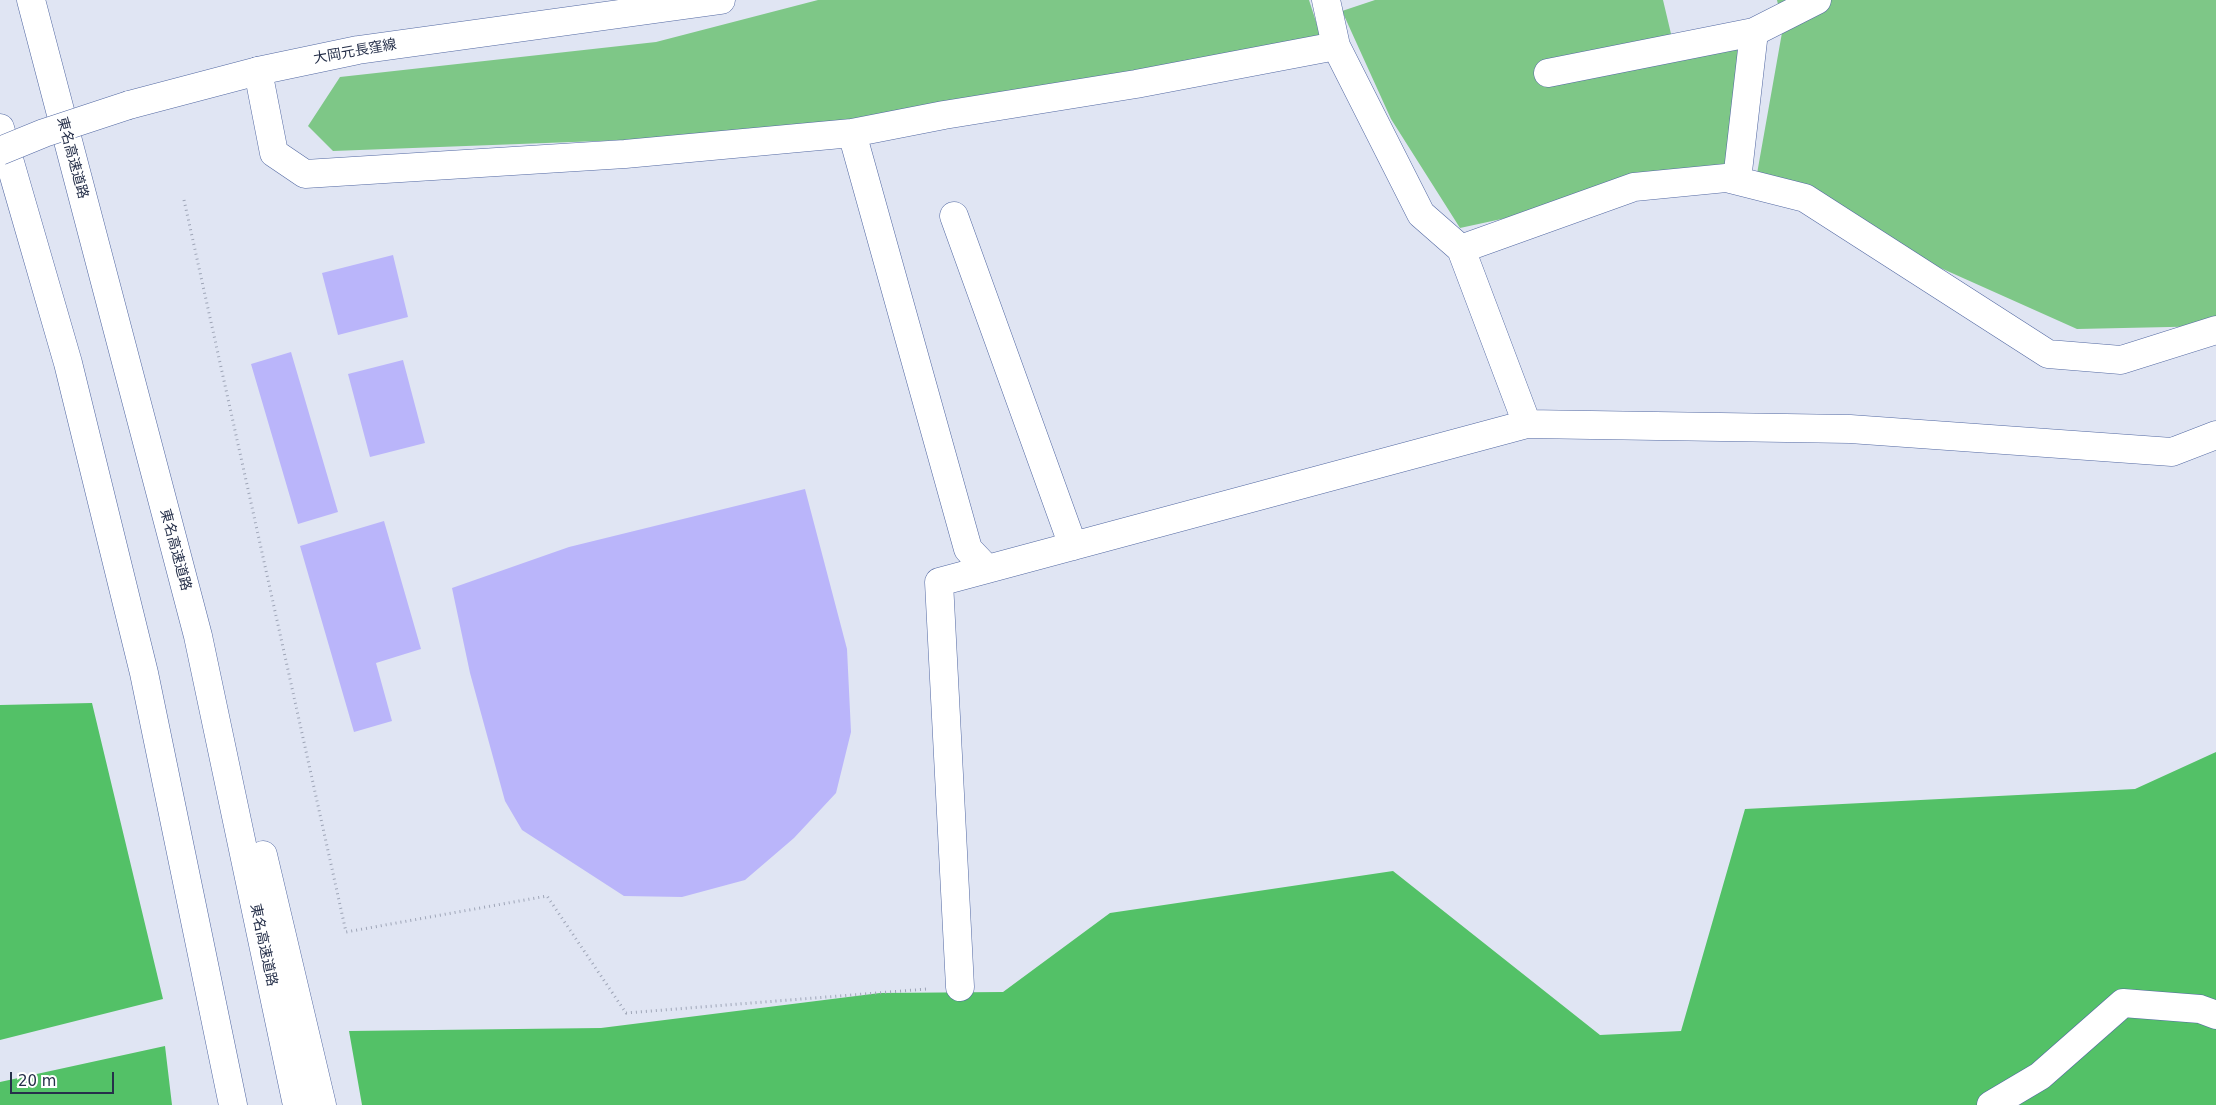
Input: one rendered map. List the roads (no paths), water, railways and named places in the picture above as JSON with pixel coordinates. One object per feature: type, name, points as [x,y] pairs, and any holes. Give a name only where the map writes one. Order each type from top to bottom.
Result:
[{"type":"main road","name":"東名高速道路","points":[[31,0],[198,636],[297,1105]]},
{"type":"main road","name":"大岡元長窪線","points":[[0,152],[44,133],[130,105],[258,70],[358,50],[721,0]]},
{"type":"main road","points":[[1326,0],[1336,46],[1421,214],[1461,249],[1527,424]]},
{"type":"main road","points":[[1548,73],[1754,32],[1818,0]]},
{"type":"main road","points":[[1737,180],[1754,32]]},
{"type":"main road","points":[[258,70],[274,153],[305,174],[625,154],[852,133],[944,115],[1136,84],[1336,46]]},
{"type":"main road","points":[[0,128],[68,363],[144,673],[233,1105]]},
{"type":"main road","points":[[852,133],[968,549],[987,569]]},
{"type":"main road","points":[[1461,249],[1634,187],[1726,178],[1806,198],[2048,354],[2121,360],[2216,330]]},
{"type":"main road","points":[[954,216],[1073,546]]},
{"type":"main road","points":[[960,987],[939,582],[1527,424],[1850,429],[2172,452],[2216,435]]},
{"type":"main road","points":[[198,636],[261,848],[322,1105]]},
{"type":"main road","points":[[1991,1105],[2040,1076],[2123,1003],[2200,1009],[2216,1015]]}]
